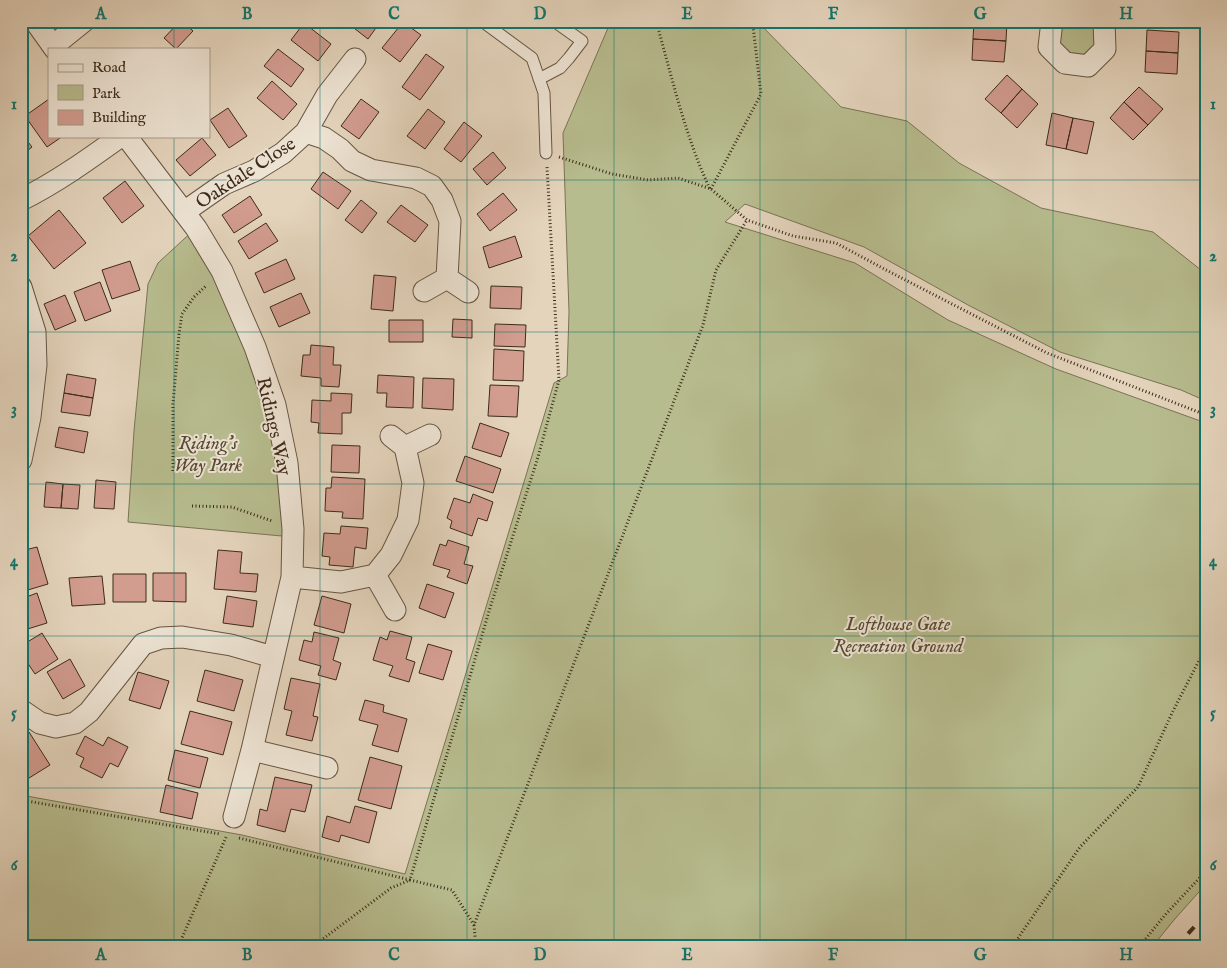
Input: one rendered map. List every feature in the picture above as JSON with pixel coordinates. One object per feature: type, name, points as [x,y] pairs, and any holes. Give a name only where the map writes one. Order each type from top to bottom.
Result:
[{"type":"street","points":[[35,21],[54,48],[84,21]]},
{"type":"street","points":[[1052,21],[1049,46],[1065,63],[1088,66],[1105,49],[1104,21]]},
{"type":"street","name":"Oakdale Close","points":[[184,212],[224,184],[254,171],[283,153],[306,132],[327,95],[355,59]]},
{"type":"street","name":"Oakdale Close","points":[[306,132],[324,138],[340,149],[352,161],[371,170],[416,178],[432,186],[442,200],[450,221],[447,278]]},
{"type":"street","points":[[21,200],[39,191],[118,138]]},
{"type":"street","name":"Ridings Way","points":[[128,138],[196,228],[222,271],[254,346],[275,406],[287,463],[294,529],[292,577],[252,750],[234,817]]},
{"type":"street","points":[[424,290],[447,278],[468,292]]},
{"type":"street","points":[[21,287],[35,332],[36,365],[26,417],[22,460]]},
{"type":"street","points":[[292,577],[341,582],[375,575],[392,555],[408,520],[413,483],[398,442],[430,435]]},
{"type":"street","points":[[375,575],[395,610]]},
{"type":"street","points":[[21,710],[40,723],[56,727],[75,723],[89,712],[142,644],[161,638],[182,637],[231,645],[273,657]]},
{"type":"street","points":[[252,750],[327,768]]},
{"type":"lane","points":[[482,21],[532,58],[544,93],[546,152]]},
{"type":"lane","points":[[539,79],[560,68],[582,41],[554,21]]},
{"type":"path","points":[[656,21],[686,127],[711,189]]},
{"type":"path","points":[[711,189],[761,94],[753,26],[750,21]]},
{"type":"path","points":[[546,152],[612,174],[648,180],[678,178],[711,189],[748,220],[793,236],[836,243],[1047,353],[1206,415]]},
{"type":"path","points":[[476,947],[474,925],[703,325],[716,270],[748,220]]},
{"type":"path","points":[[173,471],[176,361],[182,314],[194,297],[222,271]]},
{"type":"path","points":[[192,506],[232,507],[294,529]]},
{"type":"path","points":[[1012,947],[1080,847],[1138,787],[1172,711],[1206,647]]},
{"type":"path","points":[[178,947],[234,817]]},
{"type":"path","points":[[1139,947],[1206,871]]},
{"type":"path","points":[[312,947],[391,888],[410,880],[452,890],[474,925]]},
{"type":"green space","name":"Lofthouse Gate Recreation Ground","points":[[611,21],[757,21],[841,107],[907,121],[959,163],[1041,208],[1153,232],[1206,274],[1206,401],[1181,390],[1060,352],[968,305],[864,247],[745,204],[725,222],[855,263],[948,320],[1056,369],[1206,423],[1206,884],[1152,947],[21,947],[21,795],[242,835],[405,874],[554,383],[567,376],[569,312],[563,133]]},
{"type":"green space","points":[[1052,21],[1104,21],[1105,49],[1065,63]]},
{"type":"green space","name":"Riding's Way Park","points":[[196,228],[255,346],[293,537],[128,522],[134,431],[148,284],[158,263]]},
{"type":"building","points":[[180,21],[193,31],[177,48],[164,38]]},
{"type":"building","points":[[353,21],[381,21],[368,39],[350,25]]},
{"type":"building","points":[[974,21],[1007,21],[1006,41],[973,39]]},
{"type":"building","points":[[403,22],[421,35],[400,62],[382,48]]},
{"type":"building","points":[[304,23],[331,44],[318,61],[291,40]]},
{"type":"building","points":[[1147,30],[1179,32],[1178,53],[1146,51]]},
{"type":"building","points":[[973,39],[1006,41],[1004,62],[972,60]]},
{"type":"building","points":[[278,49],[304,69],[291,87],[264,66]]},
{"type":"building","points":[[1146,51],[1178,53],[1177,74],[1145,72]]},
{"type":"building","points":[[426,54],[444,67],[420,100],[402,87]]},
{"type":"building","points":[[1007,75],[1022,89],[1001,113],[985,99]]},
{"type":"building","points":[[272,81],[297,104],[283,120],[257,98]]},
{"type":"building","points":[[1139,87],[1163,109],[1148,125],[1124,102]]},
{"type":"building","points":[[1022,89],[1038,104],[1017,128],[1001,113]]},
{"type":"building","points":[[361,99],[379,112],[359,139],[341,126]]},
{"type":"building","points":[[48,100],[48,138],[60,138],[47,147],[25,116]]},
{"type":"building","points":[[1124,102],[1148,125],[1133,140],[1110,118]]},
{"type":"building","points":[[228,108],[247,136],[229,148],[210,120]]},
{"type":"building","points":[[428,109],[445,122],[425,149],[407,136]]},
{"type":"building","points":[[1052,113],[1073,118],[1066,149],[1046,145]]},
{"type":"building","points":[[1073,118],[1094,122],[1087,154],[1066,149]]},
{"type":"building","points":[[464,122],[482,136],[461,162],[444,149]]},
{"type":"building","points":[[21,133],[32,147],[21,156]]},
{"type":"building","points":[[202,138],[216,155],[190,176],[176,160]]},
{"type":"building","points":[[493,152],[506,168],[487,185],[473,169]]},
{"type":"building","points":[[323,172],[351,191],[338,209],[311,189]]},
{"type":"building","points":[[125,181],[144,206],[122,223],[103,198]]},
{"type":"building","points":[[503,193],[517,210],[490,231],[477,214]]},
{"type":"building","points":[[250,196],[262,215],[234,233],[222,215]]},
{"type":"building","points":[[361,200],[377,213],[362,233],[345,220]]},
{"type":"building","points":[[401,205],[428,225],[415,242],[387,222]]},
{"type":"building","points":[[59,210],[86,243],[54,269],[28,236]]},
{"type":"building","points":[[266,223],[278,241],[249,259],[238,241]]},
{"type":"building","points":[[515,236],[522,257],[489,268],[483,247]]},
{"type":"building","points":[[286,259],[295,279],[264,293],[255,273]]},
{"type":"building","points":[[130,261],[140,290],[112,299],[102,270]]},
{"type":"building","points":[[374,275],[396,277],[393,311],[371,309]]},
{"type":"building","points":[[100,282],[111,311],[85,321],[74,292]]},
{"type":"building","points":[[491,286],[522,287],[521,309],[490,308]]},
{"type":"building","points":[[301,293],[310,313],[279,327],[270,307]]},
{"type":"building","points":[[65,295],[76,321],[55,330],[44,304]]},
{"type":"building","points":[[453,319],[472,320],[472,338],[452,337]]},
{"type":"building","points":[[389,320],[423,320],[423,342],[389,342]]},
{"type":"building","points":[[495,324],[526,325],[525,347],[494,346]]},
{"type":"building","points":[[311,345],[334,347],[333,365],[341,365],[339,387],[321,386],[321,378],[301,376],[303,355],[310,355]]},
{"type":"building","points":[[494,349],[524,351],[523,381],[493,380]]},
{"type":"building","points":[[67,374],[96,379],[93,398],[64,393]]},
{"type":"building","points":[[378,375],[414,377],[413,408],[386,407],[387,393],[377,393]]},
{"type":"building","points":[[423,378],[454,379],[453,410],[422,408]]},
{"type":"building","points":[[490,385],[519,386],[517,417],[488,416]]},
{"type":"building","points":[[64,393],[93,398],[90,416],[61,412]]},
{"type":"building","points":[[331,393],[352,394],[351,413],[342,413],[342,434],[318,433],[319,423],[311,422],[312,400],[331,401]]},
{"type":"building","points":[[480,423],[509,433],[501,457],[472,448]]},
{"type":"building","points":[[59,427],[88,432],[84,453],[55,447]]},
{"type":"building","points":[[332,445],[360,446],[359,473],[331,472]]},
{"type":"building","points":[[465,456],[501,469],[493,493],[456,481]]},
{"type":"building","points":[[332,477],[365,479],[363,519],[342,518],[343,512],[325,511],[326,488],[331,488]]},
{"type":"building","points":[[96,480],[116,482],[114,509],[94,508]]},
{"type":"building","points":[[46,482],[63,484],[61,508],[44,507]]},
{"type":"building","points":[[63,484],[80,485],[78,509],[61,508]]},
{"type":"building","points":[[21,489],[28,489],[28,514],[21,514]]},
{"type":"building","points":[[473,494],[493,502],[487,521],[478,518],[472,536],[450,528],[452,521],[447,518],[454,498],[470,503]]},
{"type":"building","points":[[341,526],[368,528],[366,549],[355,547],[353,567],[329,565],[330,557],[322,556],[324,533],[340,534]]},
{"type":"building","points":[[448,540],[469,547],[464,564],[473,566],[467,584],[447,577],[450,570],[433,565],[440,544],[446,546]]},
{"type":"building","points":[[37,547],[48,584],[21,592],[21,551]]},
{"type":"building","points":[[218,550],[242,552],[240,573],[258,574],[256,592],[214,589]]},
{"type":"building","points":[[153,573],[186,573],[186,602],[153,601]]},
{"type":"building","points":[[113,574],[146,574],[146,602],[113,602]]},
{"type":"building","points":[[102,576],[105,604],[72,606],[69,578]]},
{"type":"building","points":[[427,584],[454,593],[445,618],[419,608]]},
{"type":"building","points":[[37,593],[47,623],[21,631],[21,599]]},
{"type":"building","points":[[227,596],[257,601],[253,627],[223,623]]},
{"type":"building","points":[[322,596],[351,604],[344,633],[314,625]]},
{"type":"building","points":[[390,631],[412,637],[406,659],[415,662],[409,682],[389,676],[393,666],[373,660],[380,637],[387,640]]},
{"type":"building","points":[[314,632],[339,638],[333,660],[341,663],[336,680],[318,675],[321,666],[299,660],[304,640],[312,642]]},
{"type":"building","points":[[42,633],[58,659],[35,674],[21,653],[21,646]]},
{"type":"building","points":[[428,644],[452,651],[443,680],[419,673]]},
{"type":"building","points":[[70,659],[85,686],[63,699],[47,672]]},
{"type":"building","points":[[205,670],[243,680],[234,711],[197,701]]},
{"type":"building","points":[[138,672],[169,681],[160,709],[129,700]]},
{"type":"building","points":[[291,678],[320,684],[313,716],[318,717],[312,741],[286,735],[292,711],[284,709]]},
{"type":"building","points":[[365,700],[384,705],[383,712],[407,719],[398,752],[372,745],[378,725],[359,720]]},
{"type":"building","points":[[190,711],[232,722],[223,755],[181,744]]},
{"type":"building","points":[[29,732],[50,765],[21,783],[21,737]]},
{"type":"building","points":[[85,736],[103,746],[108,737],[128,747],[118,767],[110,763],[102,778],[80,767],[84,758],[76,754]]},
{"type":"building","points":[[175,750],[208,758],[200,788],[168,780]]},
{"type":"building","points":[[370,757],[402,766],[391,809],[358,800]]},
{"type":"building","points":[[275,777],[312,785],[305,812],[291,809],[285,832],[257,825],[260,809],[267,811]]},
{"type":"building","points":[[166,785],[198,793],[192,819],[160,812]]},
{"type":"building","points":[[355,806],[377,812],[369,843],[341,835],[339,842],[322,837],[327,816],[350,823]]},
{"type":"railway","points":[[1176,947],[1206,914]]},
{"type":"railway","points":[[1197,947],[1206,937]]}]
